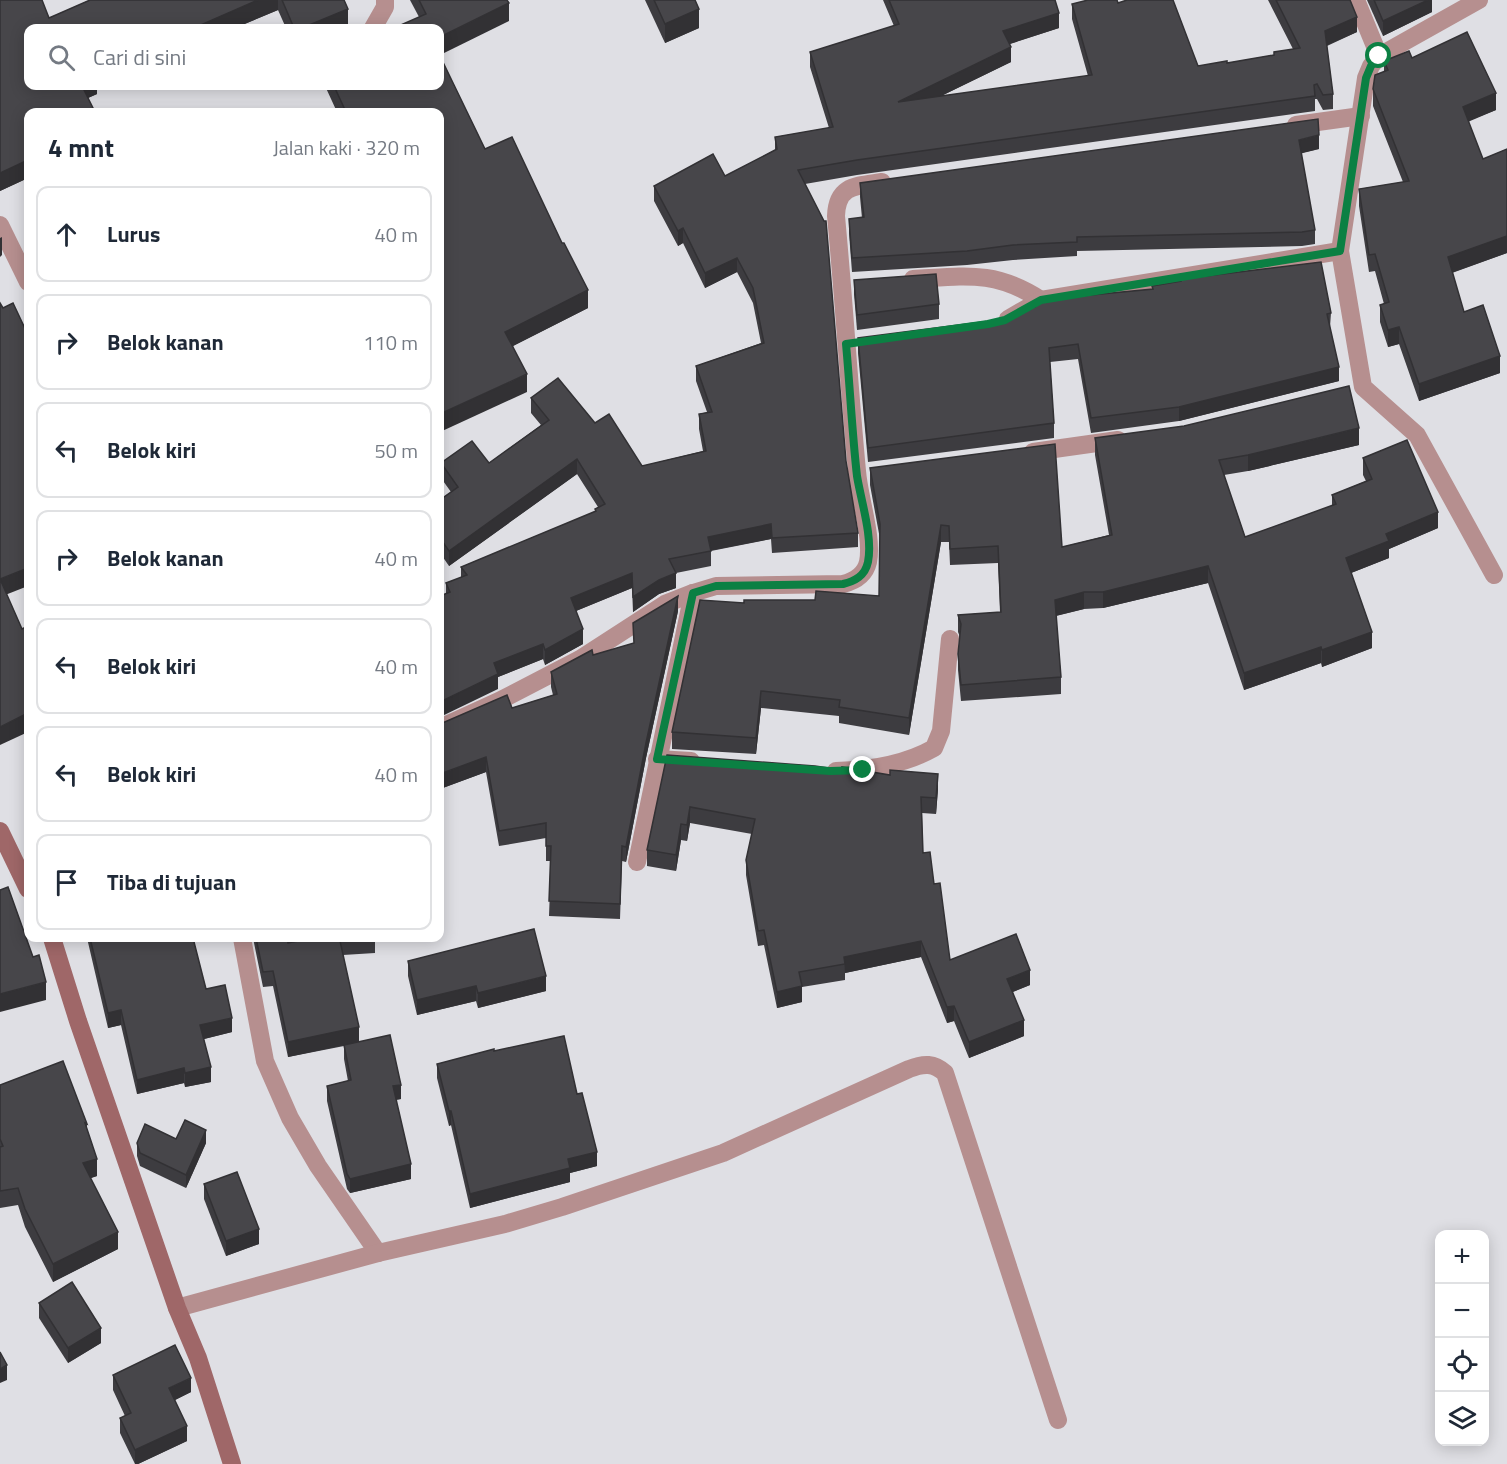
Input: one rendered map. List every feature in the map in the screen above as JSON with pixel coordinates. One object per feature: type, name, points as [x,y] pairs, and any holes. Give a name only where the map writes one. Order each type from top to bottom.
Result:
[{"type":"street","points":[[375,24],[385,7],[385,0]]},
{"type":"street","points":[[1356,0],[1379,56]]},
{"type":"street","points":[[1479,0],[1379,56],[1371,66],[1366,78],[1340,251],[1357,388],[1417,435],[1494,575]]},
{"type":"street","points":[[1279,128],[1361,116]]},
{"type":"street","points":[[444,726],[580,659],[665,604],[693,593],[716,586],[843,584],[854,582],[862,574],[868,564],[870,550],[857,475],[846,344],[848,284],[836,216],[838,198],[845,190],[904,179]]},
{"type":"street","points":[[0,225],[24,274]]},
{"type":"street","points":[[988,324],[1005,320],[1041,300],[1340,251]]},
{"type":"street","points":[[890,281],[962,276],[986,277],[1022,287],[1041,300]]},
{"type":"street","points":[[846,344],[868,341]]},
{"type":"street","points":[[1019,453],[1135,438]]},
{"type":"street","points":[[857,475],[880,472]]},
{"type":"street","points":[[637,862],[693,593]]},
{"type":"street","points":[[818,771],[863,770],[895,764],[920,756],[934,748],[941,731],[950,639]]},
{"type":"street","points":[[657,759],[703,762]]},
{"type":"street","points":[[0,831],[24,881]]},
{"type":"street","points":[[53,942],[78,1021],[177,1308],[198,1358],[232,1464]]},
{"type":"street","points":[[243,942],[265,1061],[273,1080],[290,1118],[318,1166],[378,1253]]},
{"type":"street","points":[[177,1308],[378,1253],[506,1224],[723,1153],[909,1069],[930,1064],[945,1073],[1058,1420]]},
{"type":"building","points":[[0,0],[42,0],[49,18],[90,0],[258,0],[203,24],[24,24],[24,90],[84,90],[93,108],[24,108],[24,162],[0,173]]},
{"type":"building","points":[[282,0],[344,0],[348,9],[312,24],[292,24]]},
{"type":"building","points":[[419,0],[507,0],[509,3],[444,35],[444,24],[403,24],[426,14]]},
{"type":"building","points":[[654,0],[695,0],[699,9],[665,24]]},
{"type":"building","points":[[889,0],[1055,0],[1059,13],[1003,31],[1011,47],[898,102],[1092,75],[1072,4],[1088,0],[1117,0],[1118,3],[1127,0],[1173,0],[1198,66],[1274,55],[1274,52],[1300,48],[1276,0],[1350,0],[1357,17],[1325,31],[1333,94],[1323,95],[1317,84],[1314,85],[1315,96],[798,170],[826,221],[846,461],[858,533],[772,538],[771,524],[708,537],[711,551],[669,559],[676,573],[659,580],[633,597],[632,573],[571,598],[583,629],[545,650],[543,644],[494,663],[498,674],[444,700],[444,594],[450,592],[446,583],[467,575],[461,567],[596,511],[595,509],[605,504],[577,459],[449,551],[444,544],[444,497],[458,487],[444,467],[444,461],[472,441],[489,463],[549,420],[531,398],[558,378],[595,423],[609,414],[642,466],[706,451],[699,414],[712,412],[696,366],[764,343],[753,288],[737,258],[705,273],[683,228],[678,231],[654,186],[713,154],[725,176],[777,149],[775,137],[833,127],[810,52],[899,24]]},
{"type":"building","points":[[1374,0],[1428,0],[1383,21]]},
{"type":"building","points":[[1467,32],[1496,93],[1463,107],[1483,159],[1507,149],[1507,236],[1448,257],[1464,312],[1483,305],[1500,356],[1419,384],[1399,327],[1388,330],[1380,305],[1389,302],[1375,254],[1369,255],[1359,189],[1409,181],[1373,89],[1375,75],[1388,70],[1384,61],[1409,51],[1412,58]]},
{"type":"building","points":[[444,64],[485,149],[512,137],[562,243],[588,290],[505,332],[527,374],[444,412],[444,108],[344,108],[336,90],[444,90]]},
{"type":"building","points":[[1318,119],[1319,135],[1299,140],[1315,230],[1077,237],[1077,242],[852,258],[849,219],[864,217],[860,183]]},
{"type":"building","points":[[1321,262],[1331,313],[1327,314],[1339,367],[1179,407],[1091,418],[1078,344],[1049,348],[1054,423],[868,448],[858,338],[990,321],[1008,317],[1022,309],[1035,307],[1034,302],[1038,300],[1153,289],[1152,286],[1181,281],[1181,279]]},
{"type":"building","points":[[936,274],[939,304],[857,315],[854,280]]},
{"type":"building","points":[[0,303],[3,308],[13,303],[24,326],[24,570],[0,579]]},
{"type":"building","points":[[1349,386],[1359,428],[1219,460],[1245,537],[1336,504],[1332,495],[1372,479],[1363,458],[1407,440],[1438,512],[1386,534],[1389,541],[1346,558],[1372,632],[1322,650],[1321,647],[1244,673],[1208,566],[1103,592],[1084,592],[1055,600],[1061,677],[961,685],[958,654],[961,624],[958,615],[1001,612],[998,546],[950,549],[949,526],[941,525],[909,718],[839,707],[840,700],[761,691],[756,738],[672,732],[700,600],[744,603],[744,600],[815,600],[816,591],[879,596],[880,524],[870,468],[1055,444],[1062,547],[1112,535],[1095,438],[1184,426]]},
{"type":"building","points":[[0,579],[22,629],[24,628],[24,715],[0,727]]},
{"type":"building","points":[[678,596],[626,847],[622,846],[620,904],[549,901],[551,846],[546,846],[546,823],[499,831],[486,757],[444,773],[444,722],[507,695],[512,708],[557,694],[551,672],[592,650],[593,655],[634,643],[633,623]]},
{"type":"building","points":[[667,755],[842,770],[842,767],[890,775],[890,770],[938,774],[936,798],[921,797],[923,853],[930,852],[934,884],[940,883],[950,960],[1016,934],[1030,970],[1007,979],[1024,1020],[969,1042],[954,1006],[947,1007],[921,941],[844,957],[845,964],[799,972],[802,986],[777,992],[764,930],[758,931],[746,860],[755,819],[690,807],[687,825],[681,824],[676,855],[647,850]]},
{"type":"building","points":[[8,887],[24,932],[24,942],[28,942],[33,957],[39,955],[46,982],[0,994],[0,890]]},
{"type":"building","points":[[534,929],[546,976],[478,993],[476,986],[417,1000],[408,961]]},
{"type":"building","points":[[91,942],[194,942],[206,989],[225,985],[232,1018],[200,1025],[211,1067],[185,1073],[184,1068],[137,1080],[121,1010],[108,1013]]},
{"type":"building","points":[[257,942],[340,942],[359,1027],[288,1042],[273,971],[263,972]]},
{"type":"building","points":[[390,1035],[401,1085],[393,1086],[411,1164],[350,1179],[327,1086],[351,1080],[344,1045]]},
{"type":"building","points":[[564,1036],[577,1094],[582,1093],[597,1152],[568,1159],[570,1168],[470,1194],[451,1111],[449,1111],[437,1064],[494,1049],[494,1051]]},
{"type":"building","points":[[63,1061],[87,1124],[85,1123],[97,1159],[83,1163],[118,1232],[53,1264],[25,1209],[18,1188],[0,1191],[0,1147],[3,1146],[0,1139],[0,1085]]},
{"type":"building","points":[[185,1120],[206,1130],[186,1175],[140,1153],[137,1143],[145,1124],[176,1139]]},
{"type":"building","points":[[237,1172],[259,1229],[226,1241],[204,1184]]},
{"type":"building","points":[[72,1282],[101,1328],[68,1348],[39,1303]]},
{"type":"building","points":[[175,1345],[191,1378],[169,1388],[187,1426],[135,1450],[120,1418],[131,1413],[113,1375]]},
{"type":"building","points":[[0,1352],[7,1365],[0,1369]]},
{"type":"route","points":[[863,770],[830,771],[657,759],[693,593],[716,586],[843,584],[854,582],[868,564],[870,550],[857,475],[846,344],[988,324],[1005,320],[1041,300],[1340,251],[1366,78],[1371,66],[1379,56]]}]
